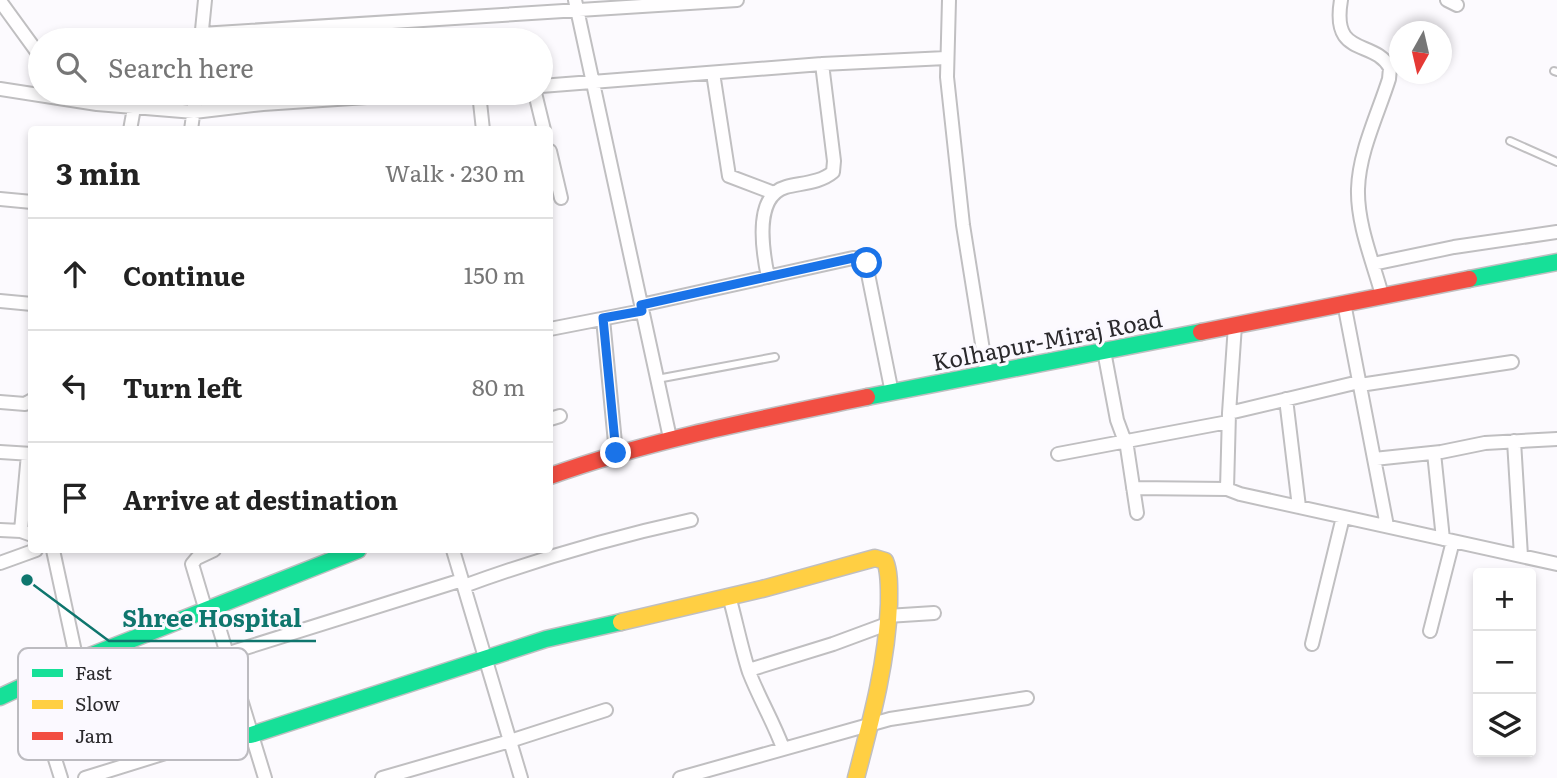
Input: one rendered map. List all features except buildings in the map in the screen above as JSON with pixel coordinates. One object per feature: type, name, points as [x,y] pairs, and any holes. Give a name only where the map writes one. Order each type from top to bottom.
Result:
[{"type":"main road","name":"Kolhapur-Miraj Road","points":[[553,475],[670,438],[1557,262]]},
{"type":"main road","points":[[110,648],[350,553]]},
{"type":"main road","points":[[250,731],[546,639],[875,558],[885,561],[887,565],[887,620],[870,724],[856,778]]},
{"type":"main road","points":[[0,697],[18,689]]},
{"type":"street","points":[[202,28],[205,0]]},
{"type":"street","points":[[310,28],[577,6],[737,0]]},
{"type":"street","points":[[949,0],[946,58],[963,225],[987,375]]},
{"type":"street","points":[[1341,0],[1340,22],[1343,34],[1350,41],[1385,61],[1390,68],[1389,79],[1360,167],[1358,190],[1360,215],[1382,295]]},
{"type":"street","points":[[0,1],[28,40]]},
{"type":"street","points":[[577,6],[670,438]]},
{"type":"street","points":[[553,85],[822,64],[946,58]]},
{"type":"street","points":[[768,277],[761,231],[770,198],[785,187],[821,180],[832,172],[834,162],[822,64]]},
{"type":"street","points":[[713,73],[729,176],[774,193]]},
{"type":"street","points":[[0,89],[28,92]]},
{"type":"street","points":[[122,105],[194,112],[254,105]]},
{"type":"street","points":[[192,126],[195,105]]},
{"type":"street","points":[[481,105],[483,126]]},
{"type":"street","points":[[538,105],[543,126]]},
{"type":"street","points":[[131,126],[134,107]]},
{"type":"street","points":[[553,164],[561,198]]},
{"type":"street","points":[[0,199],[28,202]]},
{"type":"street","points":[[1373,264],[1454,247],[1557,232]]},
{"type":"street","points":[[553,328],[853,258],[864,259],[892,393]]},
{"type":"street","points":[[0,301],[28,304]]},
{"type":"street","points":[[1343,303],[1387,526]]},
{"type":"street","points":[[603,318],[616,453]]},
{"type":"street","points":[[1227,489],[1228,417],[1235,325]]},
{"type":"street","points":[[1104,351],[1117,419],[1125,442],[1137,513]]},
{"type":"street","points":[[1058,454],[1125,442],[1228,417],[1286,399],[1359,384],[1512,362]]},
{"type":"street","points":[[1286,399],[1299,507]]},
{"type":"street","points":[[0,402],[28,402]]},
{"type":"street","points":[[1374,459],[1434,453],[1485,443],[1557,439]]},
{"type":"street","points":[[1514,441],[1521,556]]},
{"type":"street","points":[[0,452],[28,454]]},
{"type":"street","points":[[1430,631],[1448,540],[1434,453]]},
{"type":"street","points":[[1133,488],[1227,489],[1557,564]]},
{"type":"street","points":[[0,530],[26,533],[28,494]]},
{"type":"street","points":[[1312,644],[1343,517]]},
{"type":"street","points":[[246,648],[625,534],[691,520]]},
{"type":"street","points":[[0,563],[28,553]]},
{"type":"street","points":[[54,553],[74,648]]},
{"type":"street","points":[[208,553],[192,564],[224,648]]},
{"type":"street","points":[[454,553],[522,778]]},
{"type":"street","points":[[729,596],[749,670],[783,748]]},
{"type":"street","points":[[749,670],[833,644],[887,620],[934,613]]},
{"type":"street","points":[[680,778],[870,724],[1027,698]]},
{"type":"street","points":[[382,778],[606,710]]},
{"type":"street","points":[[248,725],[265,778]]},
{"type":"street","points":[[55,760],[61,778]]},
{"type":"street","points":[[85,778],[148,760]]},
{"type":"lane","points":[[1510,141],[1557,162]]},
{"type":"lane","points":[[657,379],[775,357]]},
{"type":"traffic: fast","points":[[1469,279],[1557,262]]},
{"type":"traffic: fast","points":[[867,397],[1201,332]]},
{"type":"traffic: fast","points":[[110,648],[350,553]]},
{"type":"traffic: fast","points":[[251,735],[546,639],[621,622]]},
{"type":"traffic: fast","points":[[0,697],[18,689]]},
{"type":"traffic: slow","points":[[621,622],[762,589],[875,558],[885,561],[889,593],[888,626],[877,692],[856,778]]},
{"type":"traffic: jam","points":[[1201,332],[1469,279]]},
{"type":"traffic: jam","points":[[553,475],[667,441],[867,397]]},
{"type":"place","name":"Shree Hospital","points":[[27,580]]},
{"type":"route","points":[[616,453],[603,318],[642,311],[641,305],[853,258],[864,259],[867,263]]}]
